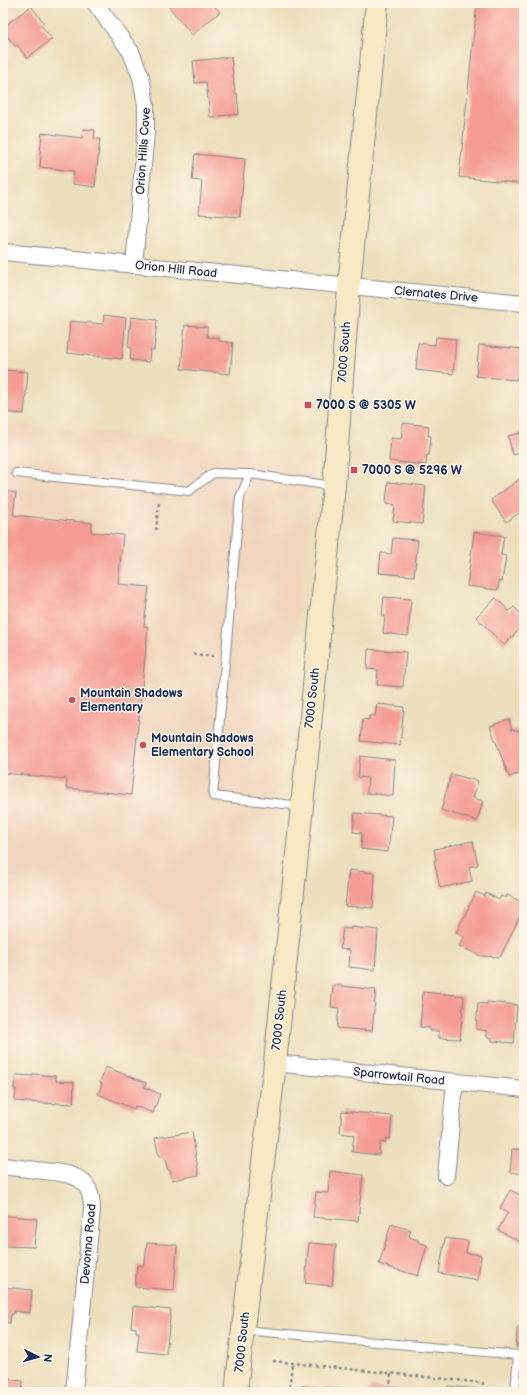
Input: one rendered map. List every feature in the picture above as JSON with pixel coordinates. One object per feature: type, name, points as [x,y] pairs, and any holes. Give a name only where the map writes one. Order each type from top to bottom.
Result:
[{"type":"street","name":"Orion Hills Cove","points":[[95,3],[130,52],[141,77],[146,104],[146,132],[134,265]]},
{"type":"street","name":"7000 South","points":[[236,1392],[275,1063],[302,806],[334,486],[348,286],[377,3]]},
{"type":"street","name":"Orion Hill Road","points":[[3,252],[348,286]]},
{"type":"street","name":"Clernates Drive","points":[[348,286],[524,303]]},
{"type":"street","name":"Sparrowtail Road","points":[[275,1063],[524,1089]]},
{"type":"street","points":[[446,1176],[455,1082]]},
{"type":"street","name":"Devonna Road","points":[[3,1166],[69,1174],[82,1180],[90,1191],[92,1210],[74,1392]]},
{"type":"lane","points":[[16,473],[189,491],[213,473],[250,474],[334,486]]},
{"type":"lane","points":[[250,474],[240,497],[213,796],[302,806]]},
{"type":"lane","points":[[243,1330],[518,1355],[515,1392]]},
{"type":"path","points":[[156,530],[160,488]]},
{"type":"path","points":[[193,654],[225,657]]},
{"type":"path","points":[[273,1362],[483,1383],[482,1392]]},
{"type":"path","points":[[289,1392],[292,1363]]},
{"type":"path","points":[[390,1389],[391,1373]]},
{"type":"shaded area","name":"Mountain Shadows Elementary School","points":[[3,423],[316,453],[247,1060],[3,1037]]},
{"type":"building","points":[[166,3],[212,3],[220,12],[192,35]]},
{"type":"building","points":[[477,3],[524,3],[524,184],[459,177]]},
{"type":"building","points":[[31,6],[44,23],[41,25],[52,39],[27,58],[3,31],[3,27]]},
{"type":"building","points":[[231,57],[239,114],[210,117],[206,82],[195,83],[193,61]]},
{"type":"building","points":[[83,129],[95,130],[94,139],[100,139],[95,187],[73,184],[74,171],[40,167],[42,133],[82,138]]},
{"type":"building","points":[[195,154],[245,159],[240,217],[199,214],[202,181],[192,180]]},
{"type":"building","points":[[104,315],[126,318],[122,359],[67,353],[70,321],[103,324]]},
{"type":"building","points":[[131,317],[157,320],[154,350],[150,350],[149,362],[130,360],[131,348],[128,347]]},
{"type":"building","points":[[185,325],[207,327],[207,337],[219,338],[219,341],[233,343],[230,374],[181,369]]},
{"type":"building","points":[[436,337],[456,339],[453,374],[416,370],[418,343],[435,345]]},
{"type":"building","points":[[479,345],[524,349],[524,379],[516,378],[516,380],[476,376]]},
{"type":"building","points":[[3,370],[28,372],[24,414],[3,412]]},
{"type":"building","points":[[403,423],[429,426],[428,436],[431,436],[429,455],[427,455],[426,465],[389,461],[391,438],[401,439]]},
{"type":"building","points":[[524,432],[524,452],[513,455],[508,436]]},
{"type":"building","points":[[524,476],[524,510],[506,522],[491,500]]},
{"type":"building","points":[[388,482],[426,486],[422,524],[393,521],[395,505],[386,504]]},
{"type":"building","name":"Mountain Shadows Elementary","points":[[3,491],[16,493],[13,515],[92,523],[91,532],[123,535],[118,584],[149,587],[144,626],[148,627],[131,795],[66,788],[67,779],[3,773]]},
{"type":"building","points":[[474,532],[504,536],[501,555],[506,556],[502,582],[499,581],[498,590],[467,586]]},
{"type":"building","points":[[393,538],[418,540],[414,576],[379,573],[381,553],[391,554]]},
{"type":"building","points":[[384,597],[411,599],[408,636],[383,633],[385,616],[382,616]]},
{"type":"building","points":[[496,598],[509,611],[514,607],[524,617],[524,625],[504,645],[476,617]]},
{"type":"building","points":[[368,649],[406,652],[403,687],[377,685],[378,670],[367,669]]},
{"type":"building","points":[[377,704],[404,707],[400,745],[361,741],[363,719],[369,720],[370,715],[375,716]]},
{"type":"building","points":[[509,719],[512,730],[515,729],[516,731],[524,728],[524,772],[509,777],[490,726]]},
{"type":"building","points":[[360,756],[395,760],[393,796],[367,793],[368,778],[358,777]]},
{"type":"building","points":[[451,774],[478,781],[473,798],[483,801],[477,821],[441,810]]},
{"type":"building","points":[[355,813],[392,816],[388,852],[361,849],[362,833],[353,832]]},
{"type":"building","points":[[473,841],[478,865],[469,867],[472,881],[440,888],[434,860],[436,860],[434,849]]},
{"type":"building","points":[[349,870],[375,873],[373,908],[345,906]]},
{"type":"building","points":[[476,892],[485,896],[486,893],[499,900],[501,896],[506,898],[507,895],[524,903],[524,908],[500,957],[481,956],[459,946],[464,937],[456,933]]},
{"type":"building","points":[[351,927],[378,930],[375,970],[349,967],[350,950],[340,949],[343,928],[351,929]]},
{"type":"building","points":[[333,985],[376,990],[372,1031],[337,1028],[339,1008],[331,1007]]},
{"type":"building","points":[[423,992],[464,996],[460,1039],[439,1038],[439,1031],[430,1031],[430,1028],[420,1027]]},
{"type":"building","points":[[487,1002],[517,1005],[514,1043],[492,1041],[492,1038],[487,1037],[487,1031],[476,1029],[478,1003],[487,1004]]},
{"type":"building","points":[[106,1067],[146,1083],[144,1087],[160,1094],[153,1113],[135,1106],[134,1109],[98,1094],[102,1084],[100,1082]]},
{"type":"building","points":[[33,1074],[56,1076],[56,1081],[74,1082],[73,1104],[15,1101],[15,1075],[33,1076]]},
{"type":"building","points":[[342,1111],[392,1116],[390,1138],[386,1138],[385,1143],[380,1142],[379,1155],[352,1152],[354,1135],[340,1133]]},
{"type":"building","points":[[192,1132],[199,1175],[172,1180],[170,1170],[168,1170],[164,1157],[159,1157],[155,1138]]},
{"type":"building","points":[[512,1149],[524,1150],[524,1174],[510,1172]]},
{"type":"building","points":[[330,1171],[363,1175],[358,1221],[313,1217],[316,1192],[328,1193]]},
{"type":"building","points":[[510,1190],[524,1197],[524,1237],[521,1242],[498,1230],[508,1212],[500,1208]]},
{"type":"building","points":[[3,1215],[37,1219],[34,1247],[3,1246]]},
{"type":"building","points":[[391,1224],[411,1230],[409,1237],[427,1245],[418,1276],[379,1264]]},
{"type":"building","points":[[445,1238],[468,1241],[466,1253],[481,1255],[478,1280],[439,1273]]},
{"type":"building","points":[[147,1243],[177,1245],[174,1290],[135,1287],[137,1265],[143,1266],[145,1262]]},
{"type":"building","points":[[309,1243],[336,1245],[332,1286],[305,1283]]},
{"type":"building","points":[[3,1287],[32,1290],[30,1313],[14,1311],[14,1314],[11,1314],[10,1323],[3,1322]]},
{"type":"building","points":[[133,1306],[171,1310],[166,1354],[137,1351],[139,1332],[136,1332],[136,1328],[131,1327]]},
{"type":"building","points":[[517,1327],[524,1327],[524,1348],[516,1347]]},
{"type":"building","points":[[3,1377],[11,1378],[11,1380],[23,1381],[22,1392],[3,1392]]},
{"type":"building","points":[[302,1386],[354,1391],[354,1392],[302,1392]]},
{"type":"building","points":[[448,1386],[476,1389],[476,1392],[447,1392]]},
{"type":"building","points":[[370,1387],[411,1391],[411,1392],[369,1392]]},
{"type":"place","name":"7000 S @ 5305 W","points":[[308,405]]},
{"type":"place","name":"7000 S @ 5296 W","points":[[354,470]]},
{"type":"place","name":"Mountain Shadows Elementary","points":[[72,700]]},
{"type":"place","name":"Mountain Shadows Elementary School","points":[[143,745]]}]
